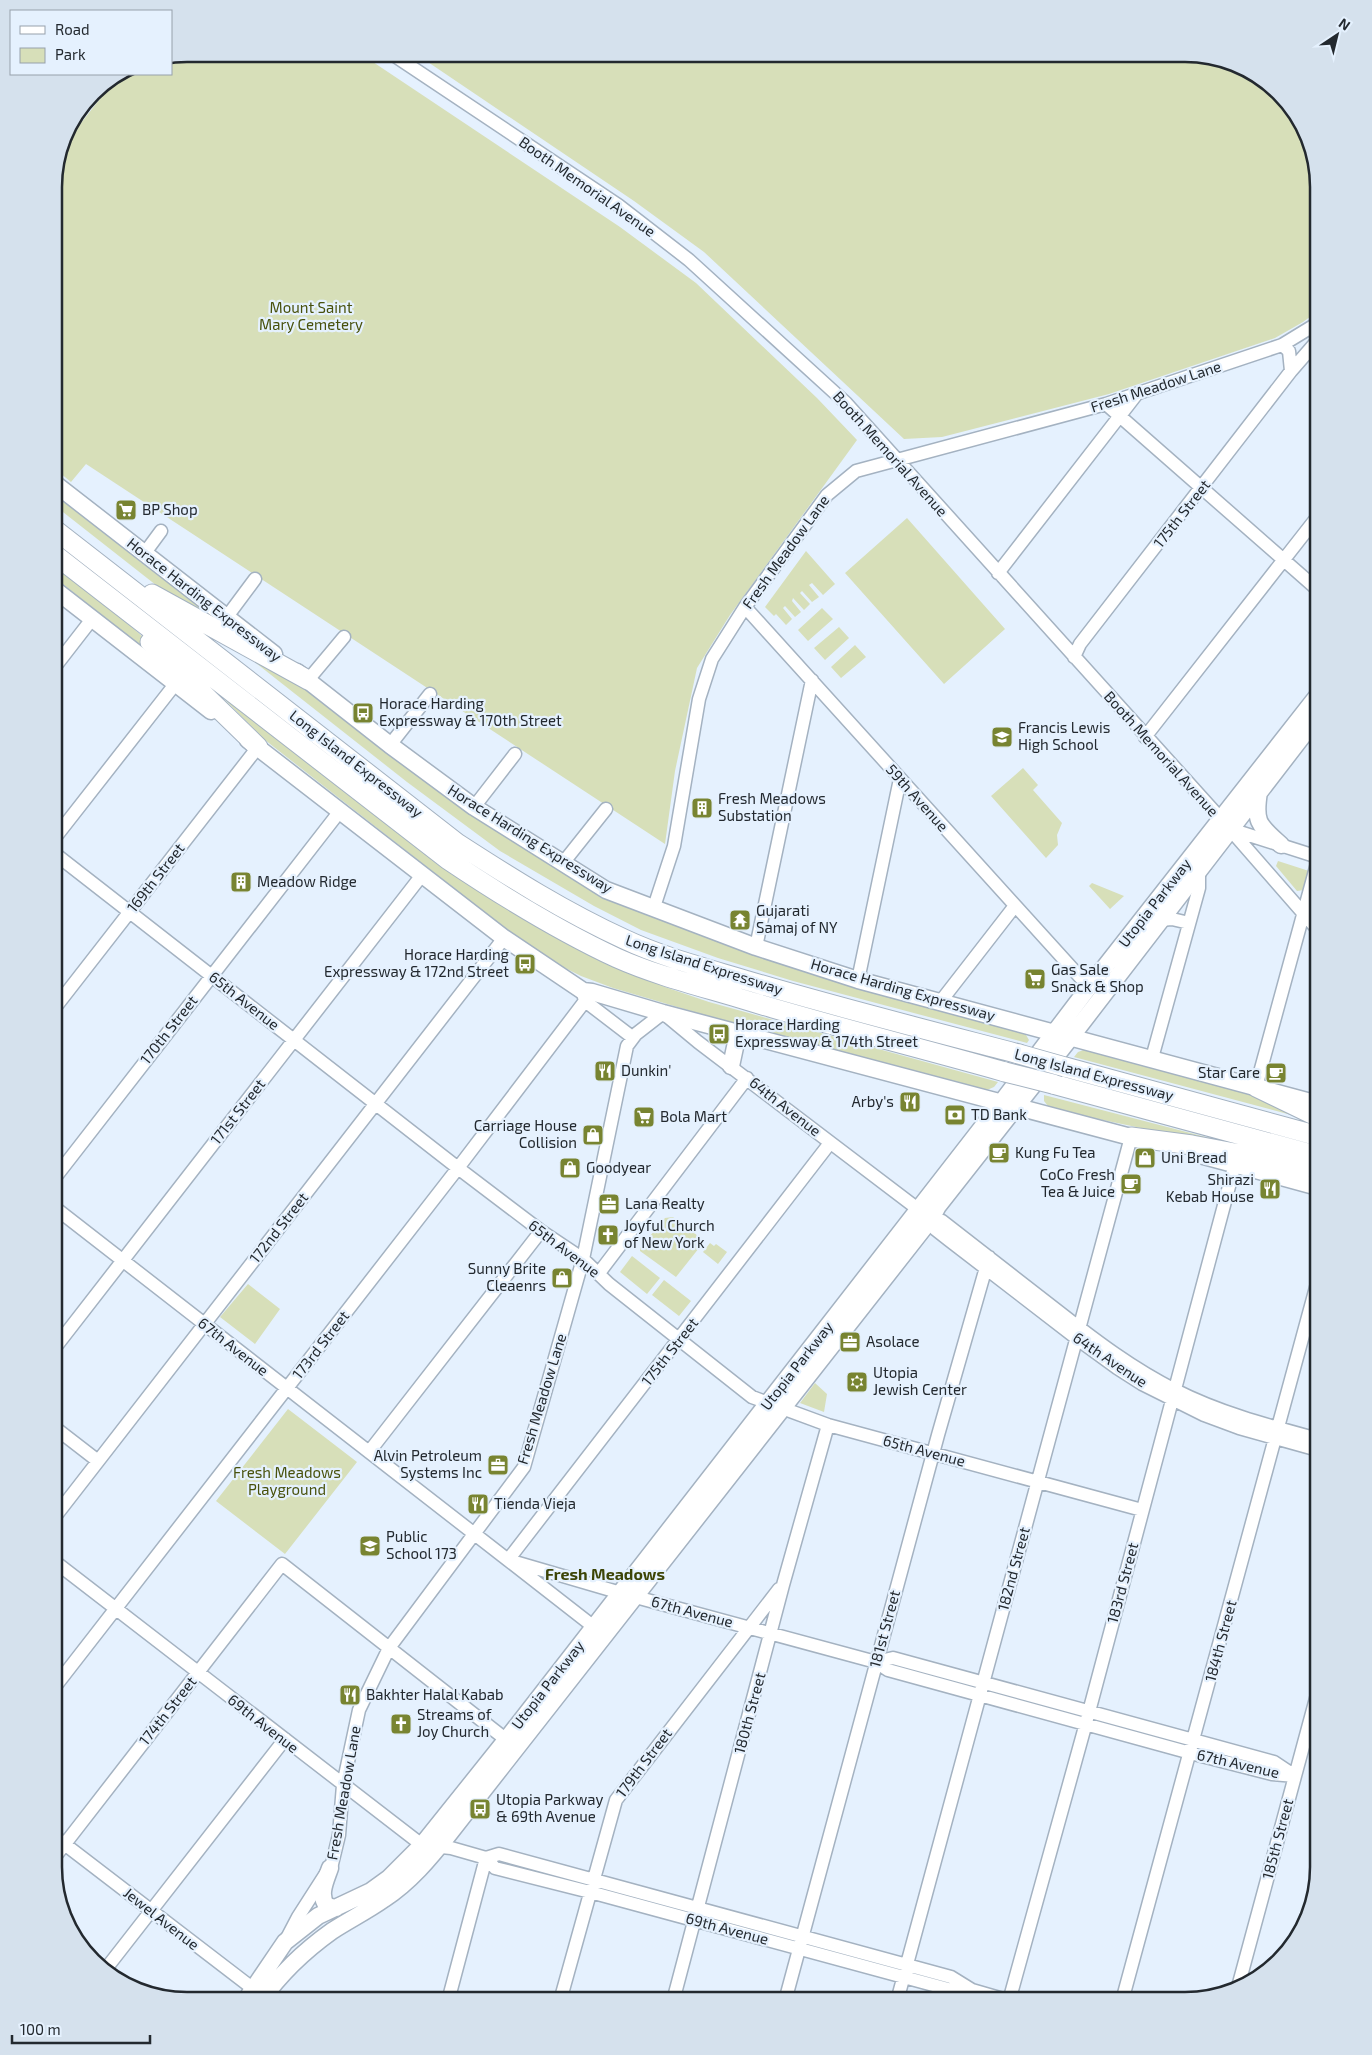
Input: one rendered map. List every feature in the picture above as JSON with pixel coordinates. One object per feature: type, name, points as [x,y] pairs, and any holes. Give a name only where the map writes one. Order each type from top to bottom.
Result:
[{"type":"highway","name":"Long Island Expressway","points":[[63,536],[457,843],[564,910],[625,940],[692,964],[781,990],[1310,1134]]},
{"type":"highway","name":"Long Island Expressway","points":[[63,561],[447,859],[503,897],[619,958],[692,984],[774,1009],[1310,1154]]},
{"type":"highway","points":[[99,564],[308,680]]},
{"type":"highway","points":[[89,581],[258,748]]},
{"type":"highway","points":[[1256,1087],[1310,1113]]},
{"type":"highway","points":[[1131,1137],[1192,1145],[1310,1168]]},
{"type":"main road","name":"Horace Harding Expressway","points":[[63,490],[390,745],[474,807],[606,890],[756,947],[858,980],[1310,1102]]},
{"type":"main road","points":[[63,596],[504,938],[584,996],[592,992],[663,1013],[1235,1164],[1310,1186]]},
{"type":"main road","name":"Utopia Parkway","points":[[1009,1105],[1054,1032],[1089,987],[1225,824],[1310,706]]},
{"type":"main road","name":"Utopia Parkway","points":[[261,1992],[285,1942],[318,1916],[371,1890],[389,1878],[422,1845],[512,1744],[1009,1105],[1071,1037],[1199,870],[1225,824],[1259,792],[1310,726]]},
{"type":"main road","points":[[1259,792],[1256,811],[1257,819],[1280,845]]},
{"type":"main road","points":[[731,1066],[738,1033]]},
{"type":"main road","name":"Utopia Parkway","points":[[264,1992],[288,1967],[331,1932],[400,1887],[439,1847],[594,1627],[628,1595]]},
{"type":"main road","points":[[330,1868],[322,1894],[323,1901],[327,1906],[336,1908]]},
{"type":"street","name":"Booth Memorial Avenue","points":[[405,63],[618,205],[690,260],[846,403],[1310,921]]},
{"type":"street","name":"Fresh Meadow Lane","points":[[654,907],[674,846],[699,699],[712,659],[745,607],[827,495],[856,471],[1136,395],[1282,345],[1310,328]]},
{"type":"street","points":[[1282,345],[1289,350],[1292,371]]},
{"type":"street","name":"175th Street","points":[[1074,657],[1080,644],[1310,350]]},
{"type":"street","points":[[998,573],[1136,395]]},
{"type":"street","points":[[1106,404],[1119,418],[1310,583]]},
{"type":"street","points":[[1145,737],[1310,526]]},
{"type":"street","points":[[144,554],[161,531]]},
{"type":"street","points":[[226,618],[255,579]]},
{"type":"street","name":"59th Avenue","points":[[745,607],[1014,907],[1089,987]]},
{"type":"street","points":[[63,657],[92,619]]},
{"type":"street","points":[[308,680],[344,637]]},
{"type":"street","points":[[756,947],[812,680]]},
{"type":"street","points":[[63,828],[176,683]]},
{"type":"street","points":[[390,745],[430,694]]},
{"type":"street","name":"169th Street","points":[[63,998],[258,748]]},
{"type":"street","points":[[474,807],[515,754]]},
{"type":"street","points":[[858,980],[900,779]]},
{"type":"street","points":[[563,863],[606,809]]},
{"type":"street","name":"170th Street","points":[[62,1168],[340,811]]},
{"type":"street","points":[[1225,824],[1310,855]]},
{"type":"street","name":"65th Avenue","points":[[63,860],[458,1168],[541,1231],[583,1260],[609,1284],[752,1398],[828,1425],[1142,1510]]},
{"type":"street","points":[[1152,1058],[1199,888],[1199,870]]},
{"type":"street","name":"171st Street","points":[[62,1338],[422,875]]},
{"type":"street","points":[[1256,1087],[1310,890]]},
{"type":"street","points":[[941,1001],[1014,907]]},
{"type":"street","points":[[1160,920],[1172,919],[1189,923]]},
{"type":"street","name":"172nd Street","points":[[62,1507],[504,938]]},
{"type":"street","points":[[584,996],[632,1037],[663,1013]]},
{"type":"street","name":"173rd Street","points":[[62,1677],[458,1168],[584,996]]},
{"type":"street","name":"64th Avenue","points":[[663,1013],[924,1215],[942,1220],[986,1262],[1079,1334],[1114,1354],[1174,1395],[1218,1408],[1310,1447]]},
{"type":"street","name":"Fresh Meadow Lane","points":[[285,1942],[298,1917],[330,1868],[339,1835],[342,1785],[359,1710],[390,1648],[524,1467],[583,1260],[627,1046],[632,1037]]},
{"type":"street","points":[[599,1273],[747,1078]]},
{"type":"street","name":"182nd Street","points":[[899,1992],[1131,1137]]},
{"type":"street","name":"175th Street","points":[[508,1560],[680,1340],[830,1143]]},
{"type":"street","name":"183rd Street","points":[[1011,1992],[1235,1164]]},
{"type":"street","name":"67th Avenue","points":[[62,1214],[594,1627]]},
{"type":"street","points":[[369,1452],[541,1231]]},
{"type":"street","name":"181st Street","points":[[787,1992],[986,1262]]},
{"type":"street","name":"184th Street","points":[[1124,1992],[1310,1309]]},
{"type":"street","name":"180th Street","points":[[675,1992],[771,1634],[782,1585],[828,1425]]},
{"type":"street","points":[[62,1433],[98,1461]]},
{"type":"street","name":"64th Avenue","points":[[1276,1433],[1310,1438]]},
{"type":"street","name":"67th Avenue","points":[[508,1560],[628,1595],[876,1662],[893,1658],[982,1689],[1192,1747],[1272,1774],[1295,1776]]},
{"type":"street","name":"174th Street","points":[[62,1847],[282,1564],[390,1648]]},
{"type":"street","name":"69th Avenue","points":[[62,1567],[422,1845],[451,1848],[486,1858],[499,1854],[592,1885],[905,1971],[948,1989],[979,1992]]},
{"type":"street","name":"179th Street","points":[[562,1992],[616,1800],[782,1585]]},
{"type":"street","points":[[390,1648],[512,1744]]},
{"type":"street","name":"185th Street","points":[[1240,1979],[1310,1721]]},
{"type":"street","points":[[109,1965],[285,1739]]},
{"type":"street","name":"Jewel Avenue","points":[[64,1844],[251,1992]]},
{"type":"street","points":[[450,1992],[486,1858]]},
{"type":"green space","name":"Mount Saint Mary Cemetery","points":[[374,63],[620,227],[696,283],[817,398],[857,440],[730,615],[697,668],[675,771],[665,844],[86,464],[71,482],[63,475],[63,179],[67,155],[78,127],[103,95],[125,79],[133,75],[172,75],[172,64]]},
{"type":"green space","points":[[429,63],[1193,63],[1217,67],[1233,72],[1261,88],[1284,111],[1300,139],[1305,155],[1310,187],[1310,317],[1275,338],[1109,394],[942,437],[904,439],[704,252],[634,201]]},
{"type":"green space","points":[[63,498],[242,637],[175,600],[63,512]]},
{"type":"green space","points":[[907,518],[1005,629],[944,684],[845,573]]},
{"type":"green space","points":[[806,551],[835,584],[823,595],[812,583],[809,585],[819,597],[812,602],[802,591],[800,593],[810,604],[804,610],[793,598],[792,601],[801,612],[795,617],[785,606],[783,608],[792,619],[786,625],[776,614],[774,616],[765,607]]},
{"type":"green space","points":[[63,569],[143,637],[153,656],[63,584]]},
{"type":"green space","points":[[822,608],[833,619],[808,641],[798,630]]},
{"type":"green space","points":[[839,627],[849,638],[825,660],[814,648]]},
{"type":"green space","points":[[855,645],[866,657],[841,678],[831,667]]},
{"type":"green space","points":[[237,648],[310,690],[456,804],[505,835],[677,925],[801,971],[1023,1030],[1029,1040],[1027,1043],[793,981],[718,958],[641,930],[594,906],[500,851],[407,782]]},
{"type":"green space","points":[[219,690],[595,955],[665,987],[709,1002],[998,1082],[994,1087],[987,1090],[735,1024],[613,988],[581,976],[549,960],[506,929],[265,740],[221,696]]},
{"type":"green space","points":[[1023,768],[1038,785],[1033,790],[1062,823],[1057,835],[1058,845],[1046,858],[991,796]]},
{"type":"green space","points":[[1278,861],[1309,871],[1304,890],[1297,891],[1276,866]]},
{"type":"green space","points":[[1092,883],[1124,896],[1110,909],[1089,886]]},
{"type":"green space","points":[[1089,1048],[1249,1092],[1295,1116],[1074,1057],[1078,1052]]},
{"type":"green space","points":[[1044,1095],[1229,1143],[1203,1141],[1060,1111],[1048,1106],[1044,1101]]},
{"type":"green space","points":[[673,1217],[702,1239],[703,1243],[676,1277],[640,1251],[640,1248],[665,1218]]},
{"type":"green space","points":[[710,1243],[714,1246],[716,1244],[727,1252],[718,1264],[703,1252]]},
{"type":"green space","points":[[632,1256],[660,1278],[647,1294],[620,1272]]},
{"type":"green space","points":[[664,1280],[691,1301],[679,1316],[652,1295]]},
{"type":"green space","points":[[248,1284],[280,1309],[255,1344],[220,1317]]},
{"type":"green space","points":[[815,1383],[827,1394],[824,1412],[800,1403]]},
{"type":"green space","name":"Fresh Meadows Playground","points":[[288,1409],[357,1462],[285,1554],[216,1501]]},
{"type":"place","name":"BP Shop","points":[[126,510]]},
{"type":"place","name":"Horace Harding Expressway & 170th Street","points":[[363,713]]},
{"type":"place","name":"Francis Lewis High School","points":[[1002,737]]},
{"type":"place","name":"Fresh Meadows Substation","points":[[702,808]]},
{"type":"place","name":"Meadow Ridge","points":[[241,882]]},
{"type":"place","name":"Gujarati Samaj of NY","points":[[740,920]]},
{"type":"place","name":"Horace Harding Expressway & 172nd Street","points":[[525,964]]},
{"type":"place","name":"Gas Sale Snack & Shop","points":[[1035,979]]},
{"type":"place","name":"Horace Harding Expressway & 174th Street","points":[[719,1034]]},
{"type":"place","name":"Dunkin'","points":[[605,1071]]},
{"type":"place","name":"Star Care","points":[[1276,1073]]},
{"type":"place","name":"Arby's","points":[[910,1102]]},
{"type":"place","name":"TD Bank","points":[[955,1115]]},
{"type":"place","name":"Bola Mart","points":[[644,1117]]},
{"type":"place","name":"Carriage House Collision","points":[[593,1135]]},
{"type":"place","name":"Kung Fu Tea","points":[[999,1153]]},
{"type":"place","name":"Uni Bread","points":[[1145,1158]]},
{"type":"place","name":"Goodyear","points":[[570,1168]]},
{"type":"place","name":"CoCo Fresh Tea & Juice","points":[[1131,1184]]},
{"type":"place","name":"Shirazi Kebab House","points":[[1270,1189]]},
{"type":"place","name":"Lana Realty","points":[[609,1204]]},
{"type":"place","name":"Joyful Church of New York","points":[[608,1235]]},
{"type":"place","name":"Sunny Brite Cleaenrs","points":[[562,1278]]},
{"type":"place","name":"Asolace","points":[[850,1342]]},
{"type":"place","name":"Utopia Jewish Center","points":[[857,1382]]},
{"type":"place","name":"Alvin Petroleum Systems Inc","points":[[498,1465]]},
{"type":"place","name":"Tienda Vieja","points":[[478,1504]]},
{"type":"place","name":"Public School 173","points":[[370,1546]]},
{"type":"place","name":"Bakhter Halal Kabab","points":[[350,1695]]},
{"type":"place","name":"Streams of Joy Church","points":[[401,1724]]},
{"type":"place","name":"Utopia Parkway & 69th Avenue","points":[[480,1809]]},
{"type":"district","name":"Fresh Meadows","points":[[605,1574]]}]
